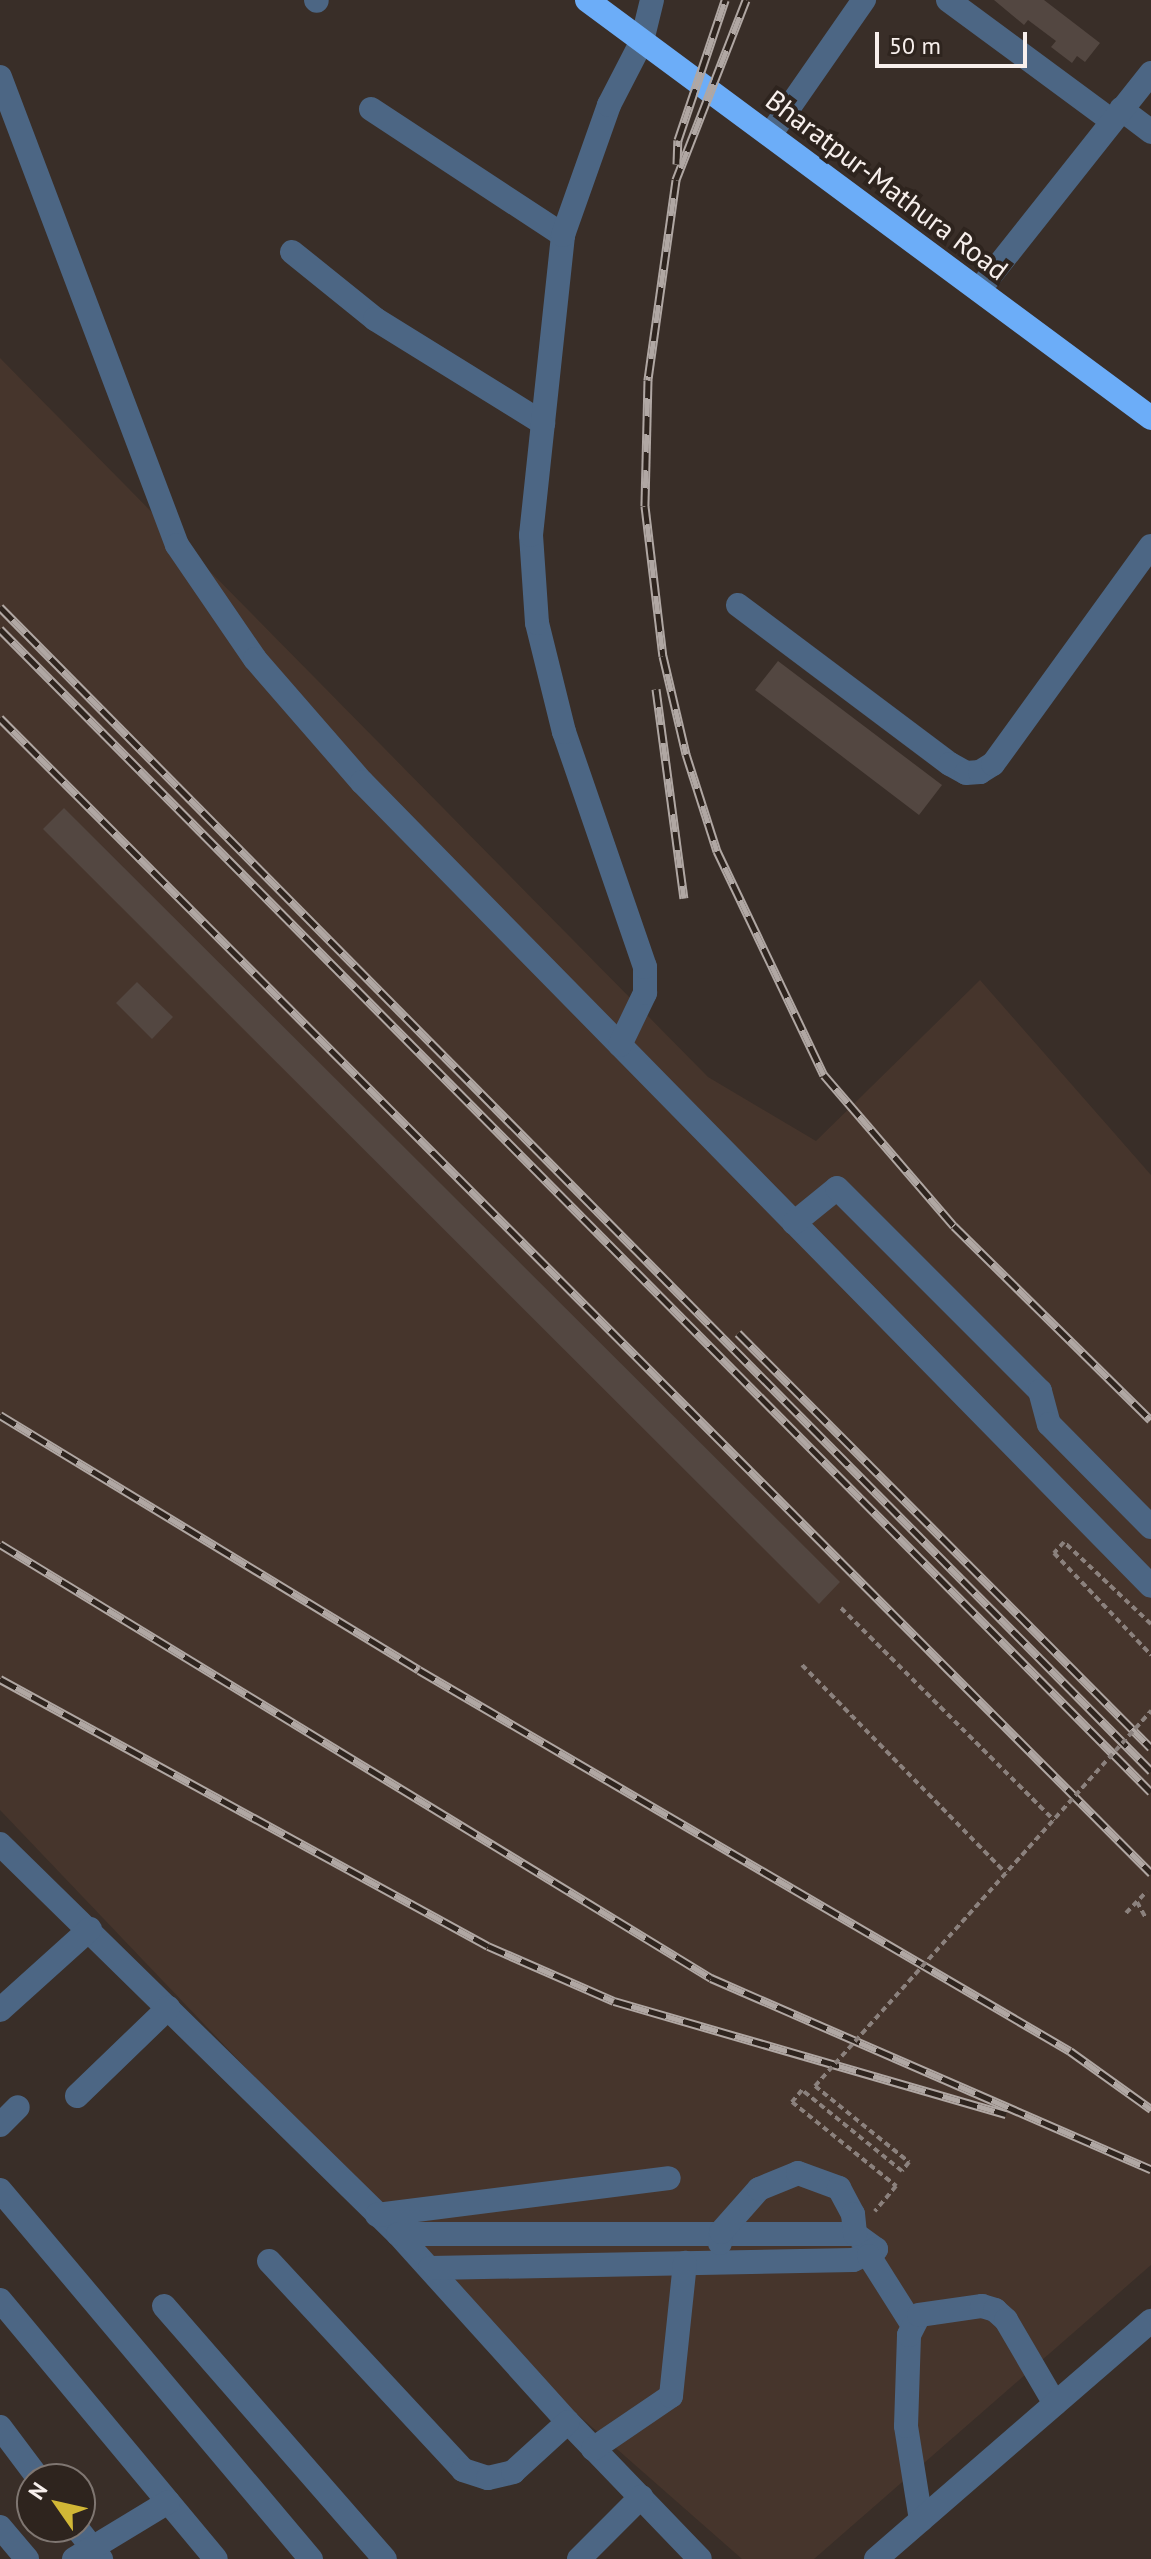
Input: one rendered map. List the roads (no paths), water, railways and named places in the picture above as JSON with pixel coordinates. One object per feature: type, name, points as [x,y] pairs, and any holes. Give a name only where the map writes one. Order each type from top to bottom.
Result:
[{"type":"highway","name":"Bharatpur-Mathura Road","points":[[587,0],[1151,418]]},
{"type":"street","points":[[620,1045],[645,993],[645,967],[564,732],[537,623],[531,535],[563,235],[609,105],[642,41],[652,0]]},
{"type":"street","points":[[770,135],[864,0]]},
{"type":"street","points":[[948,0],[1116,115],[1151,132]]},
{"type":"street","points":[[979,290],[1151,73]]},
{"type":"street","points":[[0,77],[177,545],[255,659],[362,782],[1151,1586]]},
{"type":"street","points":[[371,109],[563,235]]},
{"type":"street","points":[[292,252],[375,319],[543,423]]},
{"type":"street","points":[[738,605],[950,764],[966,773],[980,772],[993,764],[1151,546]]},
{"type":"street","points":[[794,1223],[837,1188],[1040,1391],[1049,1424],[1151,1527]]},
{"type":"street","points":[[0,1844],[398,2234],[593,2449],[700,2559]]},
{"type":"street","points":[[0,2010],[90,1929]]},
{"type":"street","points":[[77,2096],[168,2008]]},
{"type":"street","points":[[0,2125],[18,2107]]},
{"type":"street","points":[[720,2262],[721,2232],[759,2189],[798,2173],[839,2188],[853,2214],[855,2234]]},
{"type":"street","points":[[377,2215],[669,2178]]},
{"type":"street","points":[[0,2190],[311,2559]]},
{"type":"street","points":[[398,2234],[855,2234],[875,2245],[869,2256]]},
{"type":"street","points":[[430,2268],[869,2256]]},
{"type":"street","points":[[869,2256],[912,2324],[906,2426],[921,2520]]},
{"type":"street","points":[[269,2261],[463,2470],[488,2478],[513,2472],[568,2422]]},
{"type":"street","points":[[593,2449],[671,2396],[685,2263]]},
{"type":"street","points":[[0,2300],[216,2559]]},
{"type":"street","points":[[164,2306],[385,2559]]},
{"type":"street","points":[[912,2324],[930,2309],[982,2306],[995,2310],[1055,2404]]},
{"type":"street","points":[[876,2559],[1151,2321]]},
{"type":"street","points":[[0,2427],[27,2463]]},
{"type":"street","points":[[579,2559],[641,2497]]},
{"type":"street","points":[[89,2555],[168,2502]]},
{"type":"street","points":[[0,2527],[27,2559]]},
{"type":"railway","points":[[677,164],[678,140],[725,0]]},
{"type":"railway","points":[[746,0],[676,180],[648,380],[645,506],[663,656],[686,754],[717,851],[824,1075],[954,1226],[1151,1420]]},
{"type":"railway","points":[[0,607],[1151,1771]]},
{"type":"railway","points":[[0,629],[1151,1792]]},
{"type":"railway","points":[[656,689],[684,898]]},
{"type":"railway","points":[[0,718],[1151,1873]]},
{"type":"railway","points":[[738,1333],[1151,1748]]},
{"type":"railway","points":[[0,1415],[419,1670],[1070,2051],[1151,2109]]},
{"type":"railway","points":[[0,1544],[711,1978],[1151,2169]]},
{"type":"railway","points":[[0,1679],[488,1946],[614,2001],[1006,2114]]}]
